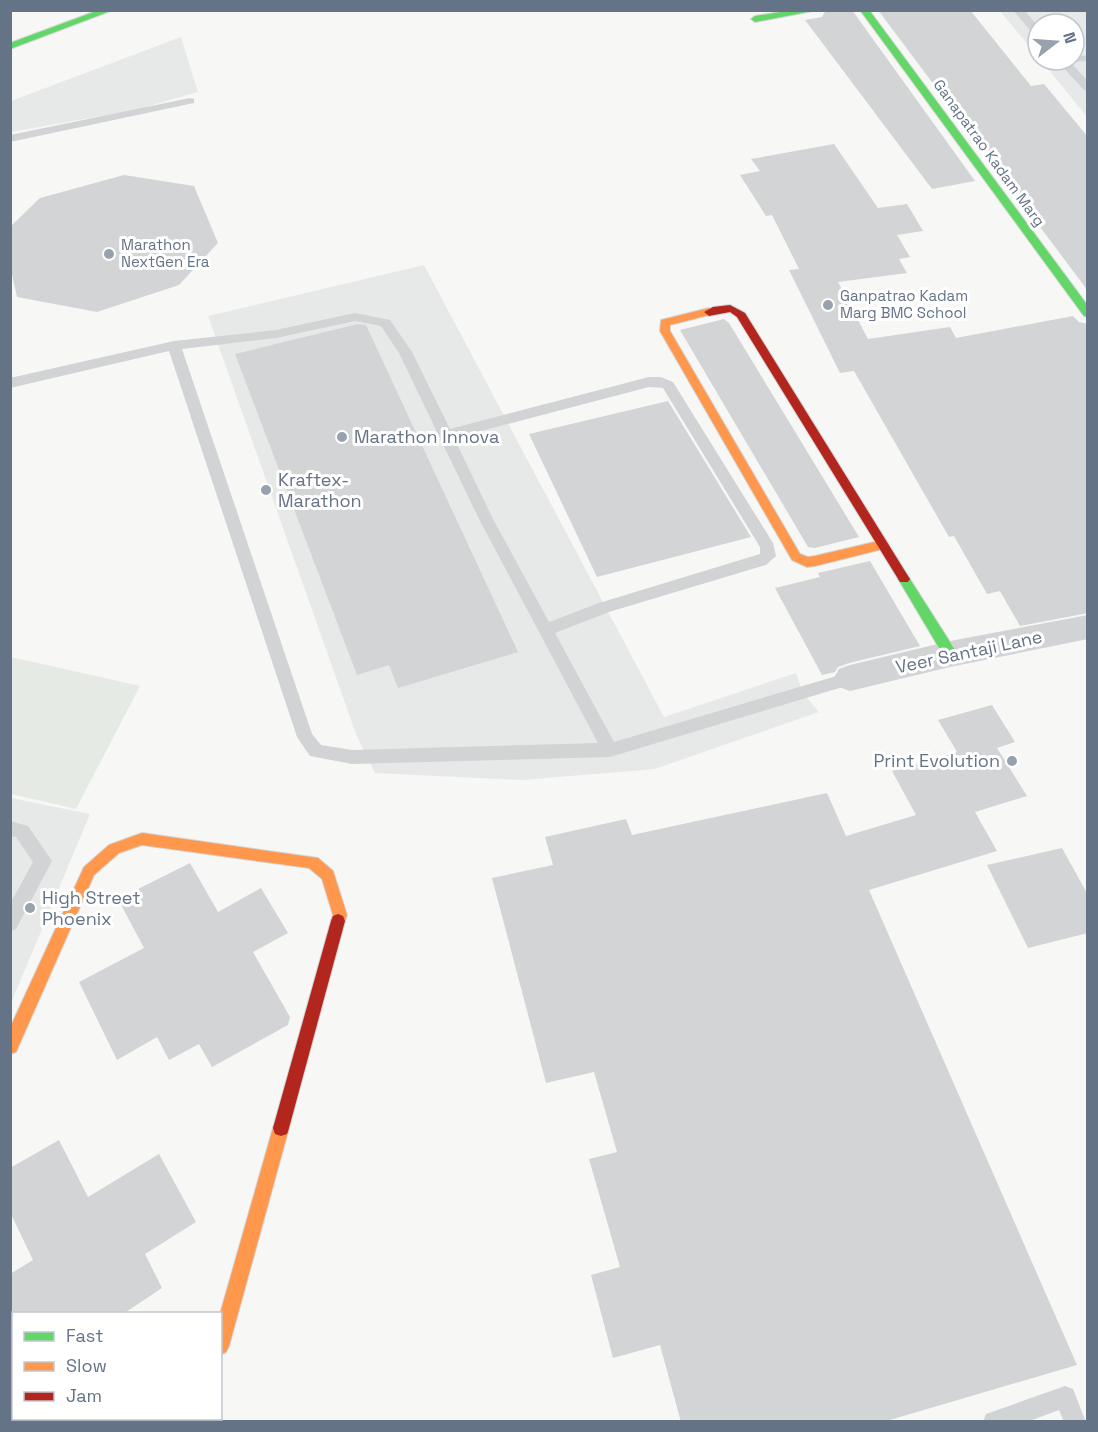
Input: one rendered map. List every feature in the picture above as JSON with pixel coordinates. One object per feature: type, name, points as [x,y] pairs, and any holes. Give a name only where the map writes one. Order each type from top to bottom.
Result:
[{"type":"street","points":[[10,46],[109,10]]},
{"type":"street","points":[[755,19],[814,10]]},
{"type":"street","name":"Ganapatrao Kadam Marg","points":[[864,10],[1088,314]]},
{"type":"street","points":[[883,545],[815,561],[807,562],[796,557],[665,331],[665,323],[724,308],[736,310],[741,315],[883,545],[950,654]]},
{"type":"street","name":"Veer Santaji Lane","points":[[850,678],[950,654],[1088,627]]},
{"type":"street","points":[[10,1047],[89,871],[114,849],[142,839],[313,862],[328,875],[340,915],[223,1331]]},
{"type":"street","points":[[43,1420],[58,1422]]},
{"type":"lane","points":[[1077,72],[1088,88]]},
{"type":"lane","points":[[10,139],[190,102]]},
{"type":"lane","points":[[10,383],[174,345],[276,334],[355,317],[385,323],[405,352],[486,519],[610,750]]},
{"type":"lane","points":[[174,345],[305,737],[316,751],[352,757],[610,750],[850,678]]},
{"type":"lane","points":[[447,435],[649,382],[661,382],[668,385],[768,547],[768,556],[761,561],[605,607],[545,630]]},
{"type":"lane","points":[[10,828],[22,831],[43,861],[10,923]]},
{"type":"lane","points":[[994,1422],[1065,1397],[1075,1422]]},
{"type":"shaded area","points":[[1000,11],[1087,11],[1087,117],[1051,72],[1086,72],[1086,12],[1026,12],[1026,42]]},
{"type":"shaded area","points":[[181,37],[198,92],[135,110],[11,132],[11,101]]},
{"type":"shaded area","points":[[424,265],[664,717],[796,673],[803,693],[819,712],[655,769],[522,780],[375,773],[356,734],[208,316]]},
{"type":"shaded area","points":[[11,657],[140,686],[76,809],[11,794]]},
{"type":"shaded area","name":"High Street Phoenix","points":[[11,798],[90,814],[11,1003]]},
{"type":"building","points":[[826,10],[852,10],[975,181],[932,189],[805,20],[822,17]]},
{"type":"building","points":[[878,10],[970,10],[1031,86],[1044,84],[1088,137],[1088,291]]},
{"type":"building","points":[[834,144],[878,208],[907,204],[923,231],[897,235],[910,257],[899,259],[907,273],[838,282],[868,339],[950,327],[956,338],[1073,316],[1079,322],[1088,324],[1088,613],[1020,626],[1000,591],[987,594],[954,536],[949,537],[854,371],[840,373],[789,270],[799,269],[772,215],[766,216],[740,175],[760,171],[751,159]]},
{"type":"building","name":"Marathon NextGen Era","points":[[124,175],[194,186],[218,243],[179,285],[97,312],[17,297],[10,265],[10,227],[40,198]]},
{"type":"building","points":[[724,319],[729,323],[859,537],[815,548],[808,547],[680,330]]},
{"type":"building","name":"Marathon Innova","points":[[358,324],[366,325],[518,652],[398,688],[389,665],[357,675],[235,354]]},
{"type":"building","points":[[668,401],[751,537],[597,577],[529,434]]},
{"type":"building","points":[[870,561],[920,646],[849,663],[838,667],[835,672],[822,675],[775,588],[820,577],[818,573]]},
{"type":"building","points":[[992,705],[1015,742],[997,748],[1027,796],[975,812],[997,851],[869,890],[1077,1365],[883,1422],[681,1422],[660,1345],[613,1358],[591,1275],[620,1267],[589,1159],[617,1152],[594,1072],[546,1083],[492,878],[553,865],[545,837],[626,819],[632,835],[827,793],[846,836],[916,815],[892,771],[957,752],[938,720]]},
{"type":"building","points":[[1062,848],[1088,895],[1088,933],[1028,948],[987,865]]},
{"type":"building","points":[[190,863],[218,912],[261,888],[288,933],[253,952],[290,1017],[288,1025],[212,1067],[199,1044],[169,1060],[157,1037],[117,1060],[79,982],[144,948],[118,899]]},
{"type":"building","points":[[59,1140],[88,1197],[159,1154],[196,1222],[145,1254],[162,1288],[126,1312],[12,1312],[10,1314],[10,1274],[33,1260],[10,1212],[10,1168]]},
{"type":"traffic: fast","points":[[10,46],[109,10]]},
{"type":"traffic: fast","points":[[755,19],[814,10]]},
{"type":"traffic: fast","points":[[864,10],[1088,314]]},
{"type":"traffic: fast","points":[[904,579],[950,654]]},
{"type":"traffic: slow","points":[[709,312],[665,323],[665,331],[796,557],[807,562],[815,561],[883,545]]},
{"type":"traffic: slow","points":[[10,1047],[89,871],[114,849],[142,839],[313,862],[328,875],[340,915],[338,921]]},
{"type":"traffic: slow","points":[[222,1339],[281,1128]]},
{"type":"traffic: jam","points":[[709,312],[730,309],[741,315],[904,579]]},
{"type":"traffic: jam","points":[[281,1128],[338,921]]},
{"type":"place","name":"Marathon NextGen Era","points":[[109,254]]},
{"type":"place","name":"Ganpatrao Kadam Marg BMC School","points":[[828,305]]},
{"type":"place","name":"Marathon Innova","points":[[342,437]]},
{"type":"place","name":"Kraftex- Marathon","points":[[266,490]]},
{"type":"place","name":"Print Evolution","points":[[1012,761]]},
{"type":"place","name":"High Street Phoenix","points":[[30,908]]}]
